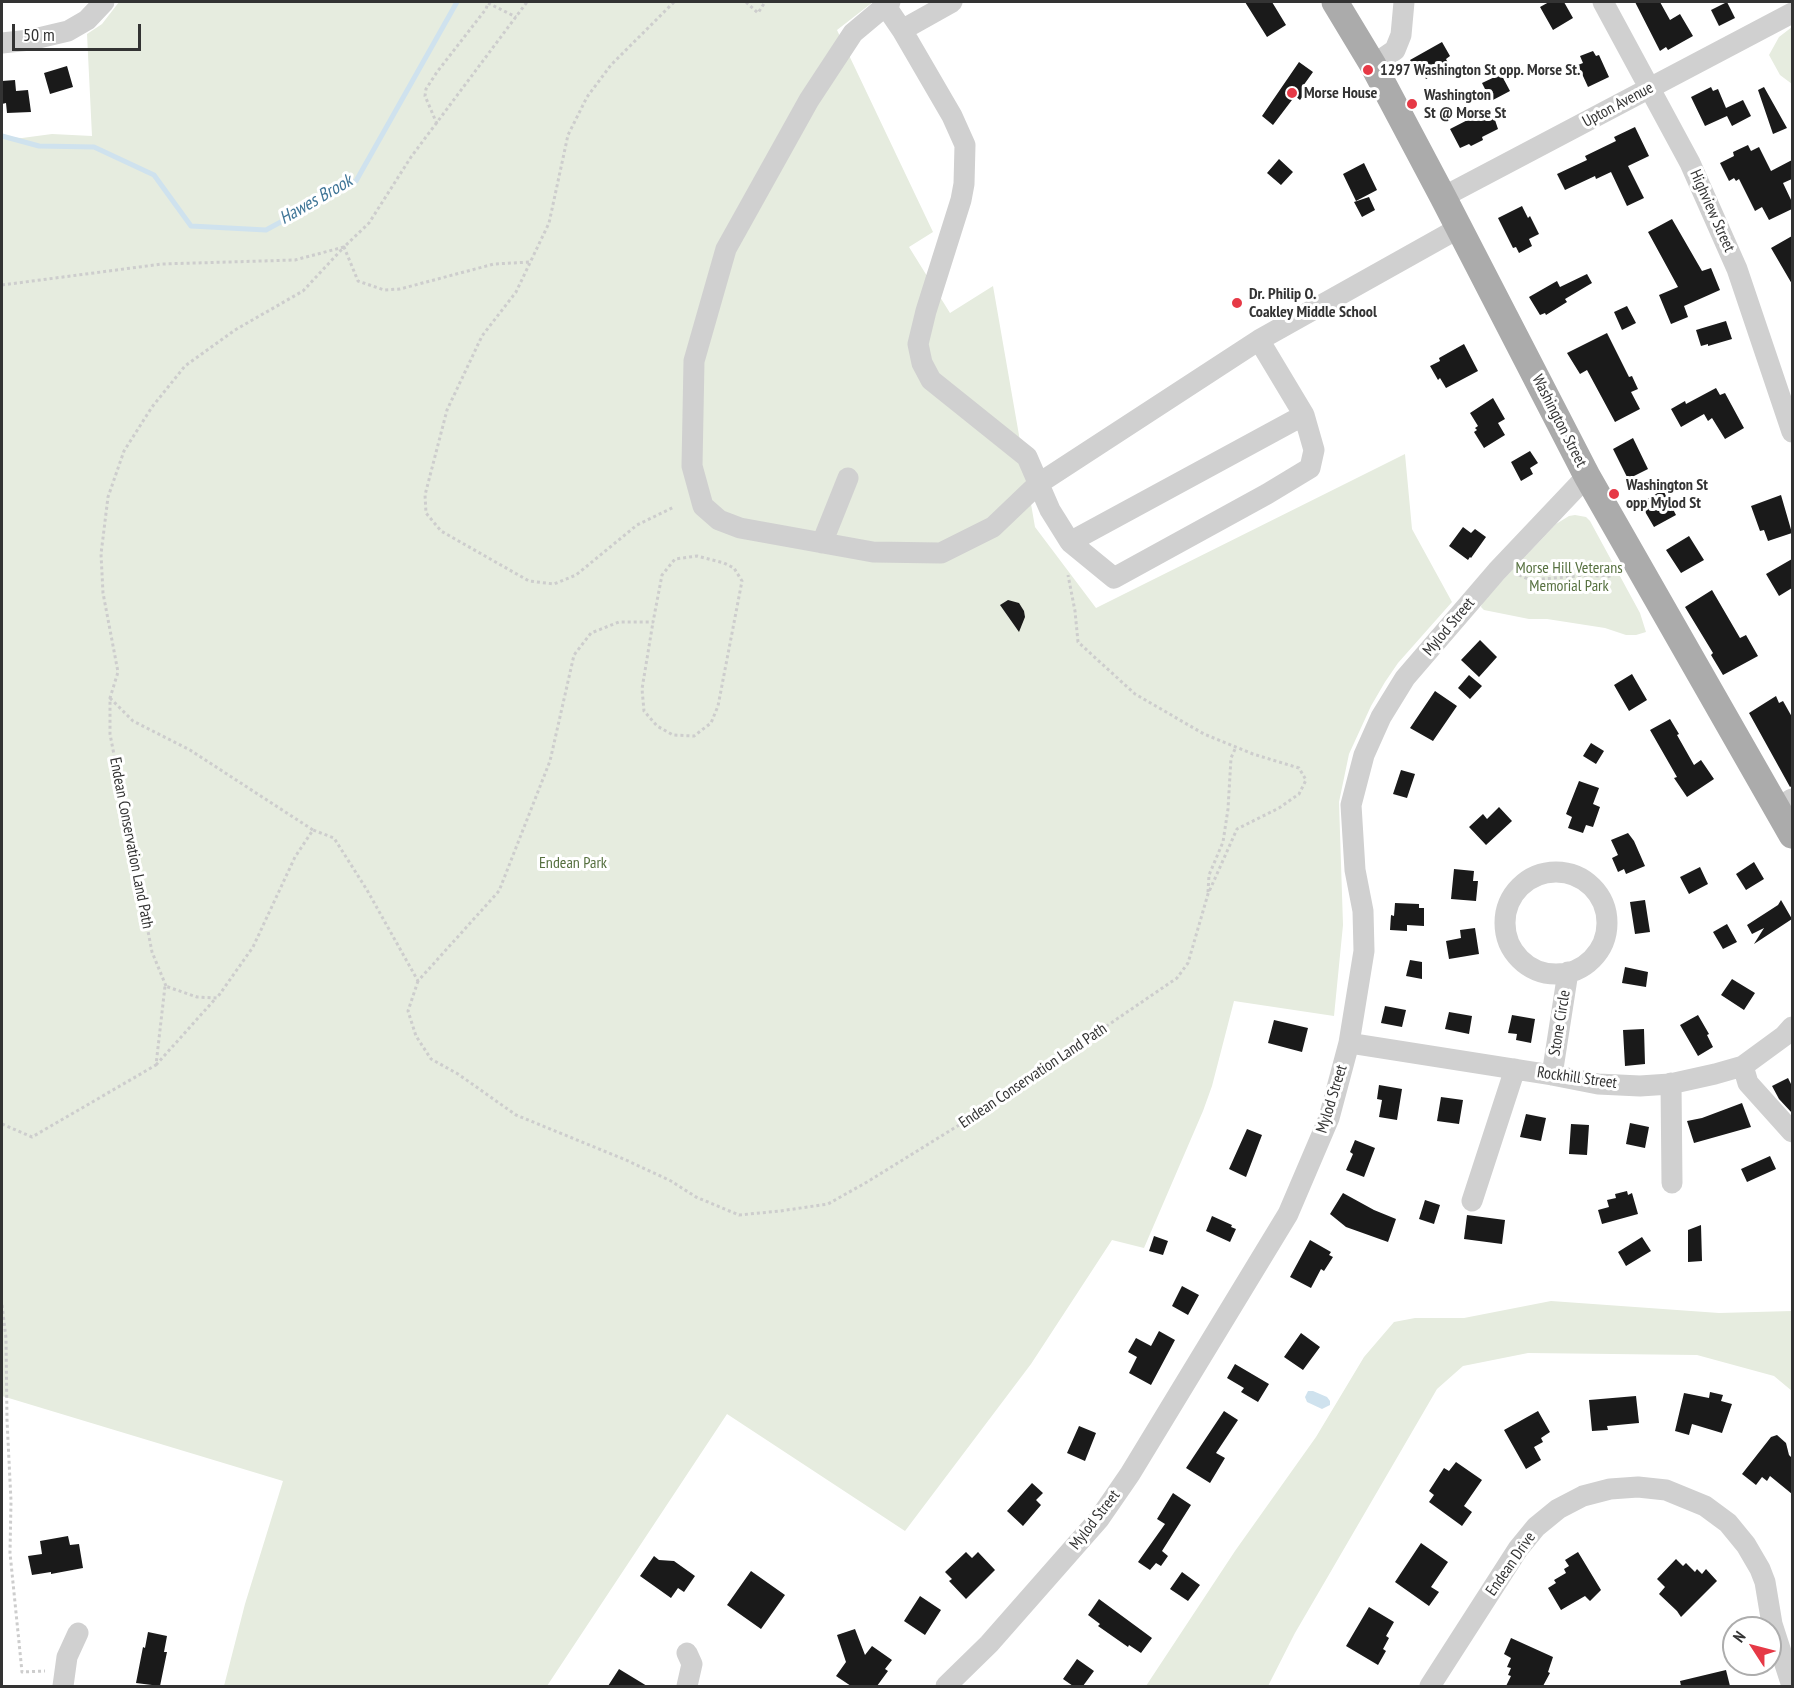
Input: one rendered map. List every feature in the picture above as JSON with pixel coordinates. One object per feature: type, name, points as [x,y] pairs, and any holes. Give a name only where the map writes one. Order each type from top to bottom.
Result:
[{"type":"main road","name":"Washington Street","points":[[1335,2],[1373,65],[1587,476],[1784,804],[1792,835]]},
{"type":"street","points":[[2,43],[30,40],[68,31],[87,20],[104,2]]},
{"type":"street","points":[[902,30],[952,2]]},
{"type":"street","points":[[1373,65],[1395,50],[1401,35],[1404,2]]},
{"type":"street","name":"Highview Street","points":[[1603,2],[1690,163],[1737,269],[1776,378],[1792,432]]},
{"type":"street","points":[[1259,340],[1304,416],[1314,450],[1310,468],[1114,578],[1070,542],[1050,510],[1038,484],[1027,457],[931,380],[922,363],[918,344],[926,311],[962,200],[965,145],[952,116],[888,3],[853,33],[809,100],[726,249],[694,362],[692,466],[703,506],[719,520],[740,528],[873,552],[941,553],[993,527],[1038,484],[1259,340],[1459,228]]},
{"type":"street","name":"Upton Avenue","points":[[1443,197],[1792,13]]},
{"type":"street","points":[[1070,542],[1304,416]]},
{"type":"street","name":"Mylod Street","points":[[946,1686],[989,1644],[1099,1520],[1130,1474],[1288,1214],[1329,1118],[1349,1043],[1364,951],[1363,911],[1355,870],[1351,805],[1364,755],[1381,717],[1405,678],[1497,571],[1587,476]]},
{"type":"street","points":[[822,543],[848,478]]},
{"type":"street","name":"Stone Circle","points":[[1562,872],[1579,877],[1593,888],[1602,902],[1606,919],[1604,937],[1597,953],[1584,965],[1568,972],[1552,974],[1536,970],[1522,962],[1512,949],[1506,934],[1505,918],[1509,903],[1517,889],[1529,879],[1544,873],[1562,872]]},
{"type":"street","name":"Stone Circle","points":[[1552,1075],[1568,972]]},
{"type":"street","name":"Rockhill Street","points":[[1349,1043],[1598,1084],[1640,1086],[1671,1083],[1743,1066],[1784,1036],[1792,1027]]},
{"type":"street","points":[[1743,1066],[1748,1083],[1792,1132]]},
{"type":"street","points":[[1472,1201],[1515,1069]]},
{"type":"street","points":[[1671,1083],[1672,1183]]},
{"type":"street","name":"Endean Drive","points":[[1430,1686],[1518,1549],[1536,1527],[1558,1509],[1583,1496],[1610,1489],[1638,1487],[1673,1492],[1705,1506],[1728,1523],[1746,1545],[1765,1582],[1772,1624],[1792,1686]]},
{"type":"street","points":[[63,1686],[67,1658],[78,1633]]},
{"type":"street","points":[[687,1653],[692,1664],[687,1686]]},
{"type":"path","points":[[437,124],[425,96],[426,89],[486,9],[488,2],[516,17]]},
{"type":"path","name":"Endean Conservation Land Path","points":[[156,1065],[165,986],[152,952],[132,858],[110,734],[110,698],[118,672],[103,593],[101,554],[108,497],[124,451],[152,407],[185,366],[235,330],[303,291],[344,246],[369,223],[411,157],[527,2]]},
{"type":"path","points":[[674,2],[611,65],[587,97],[568,135],[549,223],[516,292],[482,336],[447,410],[425,495],[426,513],[441,531],[529,581],[554,584],[576,574],[637,525],[674,507]]},
{"type":"path","points":[[746,2],[758,13],[765,2]]},
{"type":"path","points":[[2,285],[162,264],[295,260],[344,246],[358,281],[384,290],[400,289],[494,264],[531,262]]},
{"type":"path","points":[[697,556],[724,563],[734,568],[742,581],[718,706],[711,723],[694,736],[673,735],[657,726],[644,711],[642,689],[653,622],[662,575],[675,559],[697,556]]},
{"type":"path","points":[[1560,568],[1560,576]]},
{"type":"path","points":[[1514,570],[1521,577],[1530,580],[1590,575],[1607,578],[1619,572]]},
{"type":"path","name":"Endean Conservation Land Path","points":[[653,622],[620,622],[591,633],[574,655],[550,761],[499,891],[418,981],[408,1011],[416,1036],[430,1059],[458,1074],[516,1115],[626,1160],[671,1181],[696,1197],[739,1215],[780,1211],[828,1204],[867,1182],[985,1109],[1177,978],[1188,963],[1208,894],[1237,830],[1279,808],[1299,794],[1306,780],[1299,768],[1204,734],[1135,694],[1078,642],[1068,575]]},
{"type":"path","points":[[110,698],[133,721],[190,750],[313,830],[334,838],[367,890],[418,981]]},
{"type":"path","points":[[1208,894],[1209,875],[1223,842],[1231,758],[1236,747]]},
{"type":"path","points":[[2,1124],[32,1137],[156,1065],[217,998],[253,947],[295,857],[313,830]]},
{"type":"path","points":[[165,986],[197,997],[217,998]]},
{"type":"path","points":[[2,1305],[6,1338],[11,1501],[10,1553],[22,1672],[45,1671]]},
{"type":"green space","name":"Endean Park","points":[[119,2],[873,2],[837,30],[933,232],[909,247],[950,313],[993,286],[1035,527],[1096,608],[1405,454],[1412,529],[1452,602],[1398,663],[1385,682],[1349,754],[1339,802],[1343,925],[1334,1016],[1234,1001],[1212,1086],[1203,1111],[1144,1248],[1112,1240],[1031,1364],[905,1531],[727,1414],[547,1686],[224,1686],[245,1604],[283,1481],[2,1396],[2,137],[22,138],[52,134],[92,136],[87,34],[102,24]]},
{"type":"green space","points":[[1792,27],[1792,84],[1780,75],[1769,55],[1779,37]]},
{"type":"green space","name":"Morse Hill Veterans Memorial Park","points":[[1575,515],[1586,517],[1590,521],[1640,613],[1646,632],[1626,635],[1605,628],[1547,619],[1529,619],[1484,610],[1481,607],[1497,586],[1556,524]]},
{"type":"green space","points":[[1551,1301],[1719,1313],[1792,1311],[1792,1391],[1774,1376],[1697,1355],[1528,1353],[1463,1366],[1437,1389],[1295,1633],[1268,1686],[1146,1686],[1235,1551],[1316,1437],[1364,1357],[1394,1322],[1415,1318],[1464,1318]]},
{"type":"water","points":[[1308,1391],[1327,1397],[1330,1405],[1322,1409],[1307,1402],[1305,1397]]},
{"type":"building","points":[[1245,2],[1272,2],[1286,25],[1267,37]]},
{"type":"building","points":[[1549,2],[1564,2],[1573,18],[1553,30],[1540,7]]},
{"type":"building","points":[[1635,2],[1660,2],[1670,20],[1680,14],[1693,36],[1668,50],[1666,47],[1660,51]]},
{"type":"building","points":[[1727,2],[1735,18],[1719,26],[1711,10]]},
{"type":"building","points":[[1442,42],[1450,56],[1446,59],[1449,65],[1426,79],[1421,70],[1417,72],[1410,60]]},
{"type":"building","points":[[1593,51],[1596,56],[1599,55],[1609,77],[1588,87],[1578,65],[1583,63],[1580,56]]},
{"type":"building","name":"Morse House","points":[[1299,62],[1313,72],[1303,86],[1308,89],[1300,100],[1295,96],[1273,125],[1262,116]]},
{"type":"building","points":[[67,66],[73,87],[50,94],[44,73]]},
{"type":"building","points":[[1501,74],[1510,91],[1491,101],[1482,83]]},
{"type":"building","points":[[15,80],[16,91],[28,90],[31,112],[7,113],[6,103],[2,104],[2,81]]},
{"type":"building","points":[[1711,87],[1713,91],[1718,89],[1726,108],[1743,100],[1751,116],[1732,126],[1727,116],[1705,126],[1691,97]]},
{"type":"building","points":[[1764,87],[1787,128],[1773,134],[1758,90]]},
{"type":"building","points":[[1491,108],[1498,129],[1471,146],[1469,144],[1460,148],[1450,129]]},
{"type":"building","points":[[1635,127],[1649,156],[1628,166],[1644,198],[1627,206],[1611,172],[1596,179],[1595,176],[1565,190],[1557,174],[1587,160],[1585,156],[1616,141],[1614,137]]},
{"type":"building","points":[[1748,145],[1751,151],[1759,147],[1771,171],[1792,160],[1792,179],[1783,183],[1792,202],[1792,209],[1769,220],[1762,207],[1755,211],[1739,179],[1736,181],[1734,178],[1729,181],[1720,163],[1734,156],[1733,152]]},
{"type":"building","points":[[1279,159],[1293,172],[1281,185],[1267,173]]},
{"type":"building","points":[[1364,163],[1377,190],[1356,201],[1343,174]]},
{"type":"building","points":[[1369,197],[1375,210],[1362,217],[1354,202]]},
{"type":"building","points":[[1522,206],[1539,234],[1529,239],[1532,246],[1519,253],[1516,247],[1513,248],[1498,218]]},
{"type":"building","points":[[1672,219],[1702,271],[1711,268],[1720,290],[1684,306],[1688,317],[1671,324],[1659,295],[1678,287],[1648,232]]},
{"type":"building","points":[[1792,236],[1792,284],[1771,248]]},
{"type":"building","points":[[1587,274],[1592,283],[1565,299],[1567,302],[1546,315],[1545,313],[1540,315],[1529,297],[1557,281],[1560,287]]},
{"type":"building","points":[[1627,306],[1636,323],[1622,330],[1614,312]]},
{"type":"building","points":[[1726,321],[1732,339],[1701,346],[1696,330]]},
{"type":"building","points":[[1607,333],[1629,377],[1632,376],[1638,389],[1631,392],[1640,409],[1615,422],[1587,370],[1580,374],[1567,353]]},
{"type":"building","points":[[1464,344],[1478,371],[1446,388],[1430,366],[1440,361],[1439,358]]},
{"type":"building","points":[[1716,388],[1720,395],[1725,393],[1744,428],[1725,439],[1712,418],[1708,421],[1704,414],[1681,427],[1671,409],[1685,401],[1686,404]]},
{"type":"building","points":[[1493,398],[1505,419],[1498,423],[1505,435],[1484,448],[1474,432],[1478,426],[1470,413]]},
{"type":"building","points":[[1633,438],[1648,469],[1628,479],[1613,449]]},
{"type":"building","points":[[1530,451],[1538,463],[1530,468],[1533,474],[1521,481],[1511,462]]},
{"type":"building","points":[[1663,490],[1676,515],[1654,527],[1640,503]]},
{"type":"building","points":[[1781,495],[1792,533],[1768,541],[1764,530],[1760,531],[1751,506]]},
{"type":"building","points":[[1463,527],[1471,533],[1475,529],[1486,537],[1468,560],[1449,546]]},
{"type":"building","points":[[1689,536],[1704,560],[1681,573],[1666,550]]},
{"type":"building","points":[[1792,559],[1792,588],[1779,596],[1766,574]]},
{"type":"building","points":[[1712,590],[1740,638],[1746,635],[1758,656],[1723,675],[1711,655],[1713,653],[1685,607]]},
{"type":"building","points":[[1008,600],[1019,603],[1024,611],[1025,617],[1019,632],[1000,605]]},
{"type":"building","points":[[1480,640],[1497,657],[1479,677],[1461,660]]},
{"type":"building","points":[[1632,674],[1647,700],[1629,711],[1614,685]]},
{"type":"building","points":[[1469,675],[1482,686],[1470,699],[1458,688]]},
{"type":"building","points":[[1435,691],[1457,706],[1433,741],[1410,728]]},
{"type":"building","points":[[1776,696],[1779,703],[1783,701],[1792,717],[1792,786],[1790,787],[1749,713]]},
{"type":"building","points":[[1670,719],[1694,765],[1701,760],[1714,779],[1687,797],[1674,778],[1677,777],[1650,730]]},
{"type":"building","points":[[1591,743],[1604,751],[1596,764],[1583,756]]},
{"type":"building","points":[[1401,770],[1415,774],[1407,798],[1393,794]]},
{"type":"building","points":[[1579,781],[1599,788],[1593,804],[1600,807],[1593,827],[1586,825],[1583,833],[1568,828],[1572,817],[1566,814]]},
{"type":"building","points":[[1499,807],[1512,821],[1486,845],[1469,827],[1483,814],[1487,819]]},
{"type":"building","points":[[1628,833],[1645,866],[1626,874],[1624,869],[1618,872],[1612,858],[1618,855],[1611,840]]},
{"type":"building","points":[[1754,862],[1764,879],[1746,890],[1736,874]]},
{"type":"building","points":[[1700,867],[1708,884],[1689,894],[1680,877]]},
{"type":"building","points":[[1454,869],[1474,871],[1473,881],[1478,881],[1476,901],[1451,899]]},
{"type":"building","points":[[1645,900],[1650,932],[1635,934],[1630,902]]},
{"type":"building","points":[[1781,900],[1792,919],[1754,944],[1764,928],[1752,934],[1747,925],[1778,905]]},
{"type":"building","points":[[1395,903],[1419,904],[1419,908],[1424,908],[1424,926],[1407,925],[1407,931],[1390,930]]},
{"type":"building","points":[[1727,924],[1737,942],[1723,949],[1713,932]]},
{"type":"building","points":[[1475,928],[1479,954],[1449,959],[1446,941],[1461,938],[1460,930]]},
{"type":"building","points":[[1410,960],[1422,962],[1422,979],[1406,976]]},
{"type":"building","points":[[1625,967],[1648,972],[1646,987],[1622,983]]},
{"type":"building","points":[[1732,979],[1755,993],[1744,1010],[1721,995]]},
{"type":"building","points":[[1385,1006],[1406,1010],[1402,1027],[1381,1023]]},
{"type":"building","points":[[1449,1012],[1472,1016],[1469,1034],[1445,1029]]},
{"type":"building","points":[[1512,1015],[1535,1019],[1531,1043],[1516,1040],[1517,1034],[1508,1033]]},
{"type":"building","points":[[1698,1015],[1709,1034],[1707,1035],[1713,1047],[1698,1056],[1680,1025]]},
{"type":"building","points":[[1274,1020],[1308,1028],[1302,1052],[1268,1043]]},
{"type":"building","points":[[1644,1029],[1645,1064],[1625,1066],[1623,1030]]},
{"type":"building","points":[[1788,1078],[1792,1086],[1792,1113],[1779,1099],[1772,1086]]},
{"type":"building","points":[[1379,1085],[1402,1089],[1397,1120],[1379,1117],[1382,1100],[1377,1099]]},
{"type":"building","points":[[1441,1097],[1463,1100],[1459,1124],[1437,1121]]},
{"type":"building","points":[[1742,1103],[1751,1127],[1694,1143],[1687,1121],[1702,1118]]},
{"type":"building","points":[[1526,1114],[1546,1118],[1541,1141],[1520,1137]]},
{"type":"building","points":[[1630,1123],[1649,1127],[1645,1148],[1626,1144]]},
{"type":"building","points":[[1571,1124],[1589,1125],[1587,1155],[1569,1154]]},
{"type":"building","points":[[1247,1129],[1262,1135],[1246,1177],[1229,1169]]},
{"type":"building","points":[[1355,1140],[1375,1148],[1364,1177],[1346,1170],[1353,1154],[1350,1152]]},
{"type":"building","points":[[1770,1156],[1776,1169],[1747,1182],[1741,1169]]},
{"type":"building","points":[[1627,1191],[1628,1195],[1632,1193],[1638,1214],[1602,1224],[1598,1210],[1609,1207],[1607,1200],[1616,1198],[1615,1194]]},
{"type":"building","points":[[1343,1193],[1396,1219],[1388,1242],[1346,1227],[1330,1214]]},
{"type":"building","points":[[1425,1200],[1440,1205],[1434,1224],[1419,1219]]},
{"type":"building","points":[[1467,1215],[1505,1220],[1502,1244],[1464,1239]]},
{"type":"building","points":[[1212,1216],[1236,1229],[1230,1242],[1206,1231]]},
{"type":"building","points":[[1701,1225],[1702,1261],[1688,1262],[1688,1230]]},
{"type":"building","points":[[1154,1236],[1168,1241],[1163,1255],[1149,1251]]},
{"type":"building","points":[[1642,1237],[1651,1251],[1626,1266],[1618,1252]]},
{"type":"building","points":[[1310,1240],[1331,1252],[1329,1255],[1333,1257],[1324,1271],[1321,1269],[1311,1288],[1290,1277]]},
{"type":"building","points":[[1182,1286],[1199,1295],[1188,1315],[1172,1306]]},
{"type":"building","points":[[1159,1331],[1175,1340],[1151,1385],[1129,1373],[1137,1357],[1128,1352],[1136,1338],[1151,1346]]},
{"type":"building","points":[[1301,1333],[1320,1347],[1303,1370],[1284,1357]]},
{"type":"building","points":[[1235,1364],[1269,1384],[1258,1402],[1241,1392],[1244,1388],[1227,1378]]},
{"type":"building","points":[[1710,1392],[1723,1395],[1721,1401],[1732,1404],[1722,1433],[1692,1424],[1689,1435],[1675,1431],[1684,1393],[1709,1398]]},
{"type":"building","points":[[1636,1396],[1639,1423],[1607,1426],[1608,1430],[1592,1431],[1589,1400]]},
{"type":"building","points":[[1224,1411],[1238,1420],[1216,1453],[1225,1458],[1210,1483],[1186,1468]]},
{"type":"building","points":[[1538,1411],[1550,1432],[1541,1438],[1543,1442],[1534,1447],[1541,1460],[1526,1469],[1504,1430]]},
{"type":"building","points":[[1079,1426],[1096,1433],[1085,1461],[1067,1453]]},
{"type":"building","points":[[1777,1435],[1786,1443],[1792,1458],[1792,1494],[1770,1476],[1767,1481],[1762,1477],[1756,1485],[1742,1474],[1771,1437]]},
{"type":"building","points":[[1456,1462],[1482,1480],[1464,1506],[1472,1512],[1462,1526],[1429,1502],[1434,1495],[1429,1491],[1444,1468],[1449,1471]]},
{"type":"building","points":[[1032,1483],[1043,1493],[1036,1500],[1041,1505],[1023,1526],[1007,1511]]},
{"type":"building","points":[[1173,1493],[1191,1505],[1162,1551],[1168,1556],[1161,1566],[1156,1563],[1150,1570],[1138,1562],[1165,1524],[1157,1519]]},
{"type":"building","points":[[68,1536],[70,1545],[79,1544],[83,1568],[32,1575],[28,1556],[42,1554],[40,1541]]},
{"type":"building","points":[[1421,1543],[1448,1562],[1431,1587],[1439,1592],[1429,1606],[1395,1582]]},
{"type":"building","points":[[966,1552],[972,1558],[978,1552],[995,1570],[966,1599],[949,1581],[952,1579],[945,1572]]},
{"type":"building","points":[[1578,1552],[1601,1590],[1590,1601],[1585,1596],[1561,1610],[1548,1588],[1556,1583],[1554,1580],[1566,1573],[1564,1569],[1569,1566],[1565,1560]]},
{"type":"building","points":[[654,1556],[659,1560],[674,1561],[695,1576],[684,1592],[678,1588],[671,1598],[640,1576]]},
{"type":"building","points":[[1676,1559],[1683,1566],[1686,1563],[1695,1572],[1697,1569],[1702,1574],[1706,1569],[1717,1581],[1681,1617],[1659,1594],[1665,1587],[1657,1579]]},
{"type":"building","points":[[751,1571],[785,1595],[761,1629],[727,1605]]},
{"type":"building","points":[[1182,1572],[1200,1585],[1188,1601],[1170,1589]]},
{"type":"building","points":[[920,1596],[941,1610],[925,1635],[904,1621]]},
{"type":"building","points":[[1099,1599],[1152,1638],[1141,1653],[1129,1645],[1128,1647],[1098,1626],[1100,1624],[1088,1615]]},
{"type":"building","points":[[1369,1607],[1394,1622],[1386,1636],[1389,1638],[1383,1649],[1386,1651],[1378,1665],[1346,1646]]},
{"type":"building","points":[[855,1629],[865,1655],[872,1646],[892,1660],[885,1669],[888,1671],[877,1686],[851,1686],[836,1676],[846,1662],[837,1635]]},
{"type":"building","points":[[148,1632],[167,1636],[164,1652],[167,1652],[160,1686],[136,1683]]},
{"type":"building","points":[[1511,1638],[1553,1657],[1548,1672],[1550,1673],[1543,1686],[1506,1686],[1511,1676],[1508,1675],[1511,1668],[1507,1667],[1511,1658],[1504,1654]]},
{"type":"building","points":[[1077,1659],[1094,1671],[1083,1686],[1073,1686],[1063,1679]]},
{"type":"building","points":[[619,1669],[647,1686],[608,1686]]},
{"type":"building","points":[[1722,1671],[1722,1676],[1728,1676],[1730,1686],[1681,1686],[1680,1681]]},
{"type":"waterway","name":"Hawes Brook","points":[[2,136],[39,146],[94,147],[154,175],[191,226],[266,230],[356,181],[457,2]]},
{"type":"place","name":"1297 Washington St opp. Morse St.","points":[[1368,70]]},
{"type":"place","name":"Morse House","points":[[1292,93]]},
{"type":"place","name":"Washington St @ Morse St","points":[[1412,104]]},
{"type":"place","name":"Dr. Philip O. Coakley Middle School","points":[[1237,303]]},
{"type":"place","name":"Washington St opp Mylod St","points":[[1614,494]]}]
